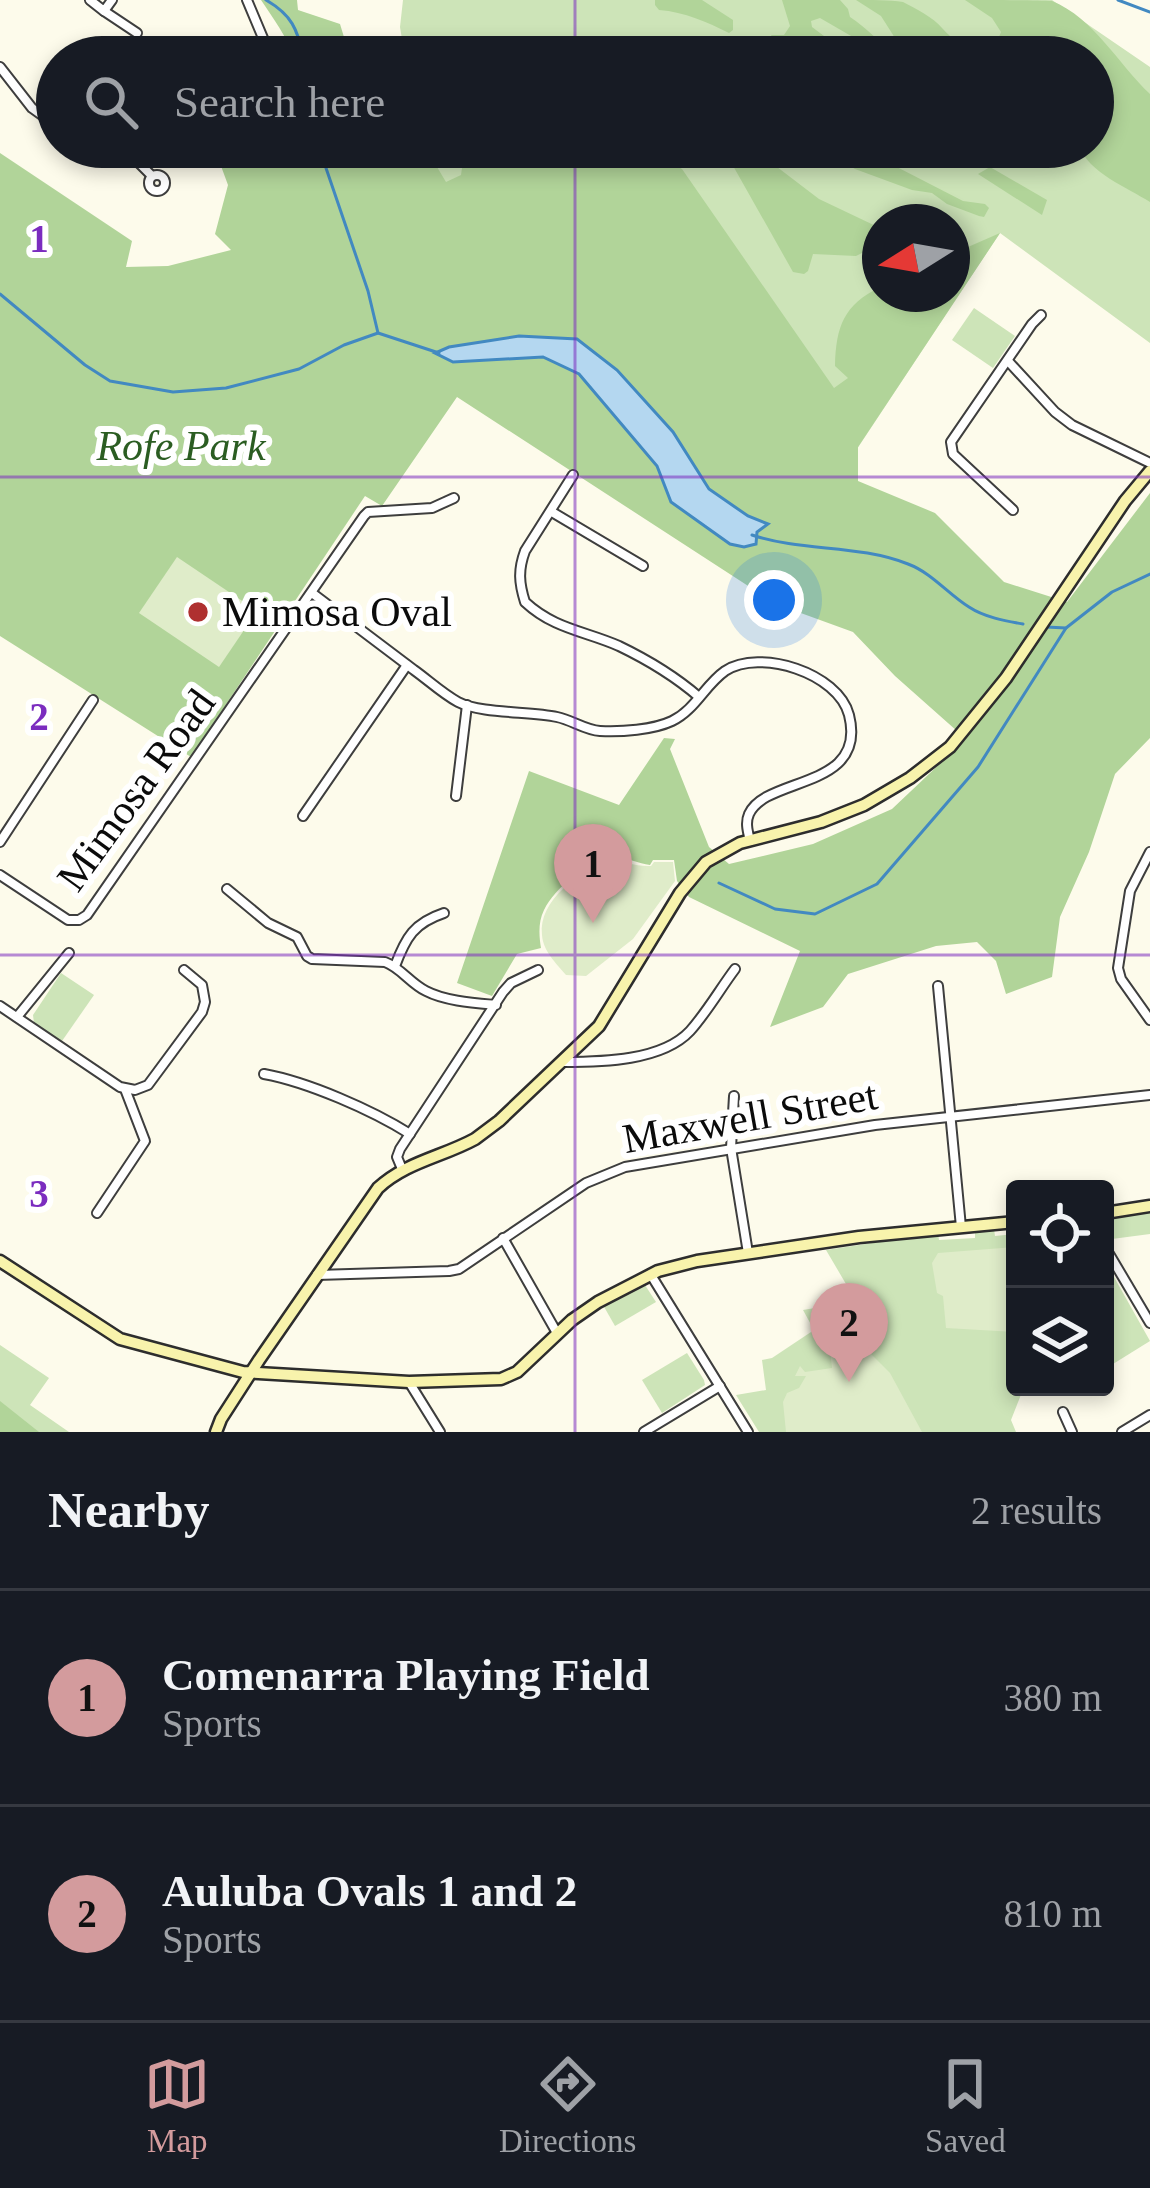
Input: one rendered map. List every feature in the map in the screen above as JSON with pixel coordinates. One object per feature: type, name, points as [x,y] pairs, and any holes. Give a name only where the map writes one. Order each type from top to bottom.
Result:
[{"type":"main road","points":[[216,1432],[371,1196],[402,1169],[475,1139],[563,1061],[607,1014],[696,872],[721,851],[864,805],[950,747],[1006,678],[1150,467]]},
{"type":"main road","points":[[1114,1212],[1150,1206]]},
{"type":"main road","points":[[0,1262],[120,1339],[251,1373],[409,1382],[509,1377],[598,1302],[650,1274],[697,1261],[859,1237],[1006,1223]]},
{"type":"street","points":[[90,0],[137,33]]},
{"type":"street","points":[[104,11],[112,0]]},
{"type":"street","points":[[249,4],[261,36]]},
{"type":"street","points":[[0,67],[36,111]]},
{"type":"street","points":[[144,168],[152,176]]},
{"type":"street","points":[[1013,510],[951,448],[1041,315]]},
{"type":"street","points":[[1008,361],[1072,425],[1150,467]]},
{"type":"street","points":[[573,475],[525,551],[518,578],[525,602],[572,632],[619,646],[699,698]]},
{"type":"street","name":"Mimosa Road","points":[[0,875],[68,920],[79,920],[91,910],[364,516],[432,508],[454,498]]},
{"type":"street","points":[[552,512],[643,566]]},
{"type":"street","points":[[312,593],[455,700],[560,717],[595,731],[664,724],[683,715],[726,670],[745,664],[798,670],[829,684],[848,712],[850,734],[842,756],[826,772],[757,804],[747,820],[750,841]]},
{"type":"street","points":[[303,816],[407,665]]},
{"type":"street","points":[[0,842],[93,700]]},
{"type":"street","points":[[456,796],[467,705]]},
{"type":"street","points":[[1150,852],[1130,891],[1118,968],[1150,1020]]},
{"type":"street","points":[[227,889],[268,923],[297,937],[312,959],[368,960],[395,966],[425,991],[496,1005]]},
{"type":"street","points":[[395,966],[405,940],[424,919],[444,914]]},
{"type":"street","points":[[17,1017],[69,953]]},
{"type":"street","points":[[563,1061],[640,1055],[679,1040],[735,969]]},
{"type":"street","points":[[0,1006],[125,1089],[135,1090],[148,1085],[202,1012],[206,1002],[202,986],[184,970]]},
{"type":"street","points":[[402,1169],[398,1153],[496,1005],[512,983],[538,970]]},
{"type":"street","points":[[938,986],[962,1227]]},
{"type":"street","points":[[264,1075],[350,1104],[410,1134]]},
{"type":"street","points":[[97,1213],[145,1141],[125,1089]]},
{"type":"street","name":"Maxwell Street","points":[[317,1275],[449,1271],[468,1264],[605,1173],[645,1162],[952,1115],[1150,1095]]},
{"type":"street","points":[[734,1096],[731,1148],[748,1253]]},
{"type":"street","points":[[503,1238],[557,1333]]},
{"type":"street","points":[[1114,1262],[1150,1323]]},
{"type":"street","points":[[650,1274],[748,1432]]},
{"type":"street","points":[[409,1382],[440,1432]]},
{"type":"street","points":[[644,1432],[720,1386]]},
{"type":"street","points":[[1064,1412],[1072,1432]]},
{"type":"street","points":[[1122,1432],[1150,1415]]},
{"type":"green space","points":[[261,0],[297,0],[298,10],[340,24],[344,36],[284,36]]},
{"type":"green space","points":[[403,0],[1052,0],[1105,36],[402,36],[400,27]]},
{"type":"green space","points":[[655,0],[702,0],[733,20],[733,30],[729,33],[687,15],[659,10]]},
{"type":"green space","points":[[782,0],[840,0],[850,17],[874,36],[851,36],[820,18],[811,21],[812,27],[824,36],[771,35],[784,35],[790,26]]},
{"type":"green space","points":[[856,0],[903,2],[950,36],[894,36],[881,16]]},
{"type":"green space","points":[[965,0],[1052,1],[1098,36],[999,36],[992,18]]},
{"type":"green space","points":[[1114,42],[1150,67],[1150,343],[1000,233],[970,278],[970,204],[862,204],[862,312],[948,312],[761,594],[415,168],[1114,168]]},
{"type":"green space","points":[[1114,54],[1150,94],[1150,202],[1096,168],[1114,168]]},
{"type":"green space","name":"Rofe Park","points":[[0,153],[132,241],[126,267],[168,266],[231,250],[215,234],[228,185],[222,168],[438,168],[446,182],[461,175],[462,168],[680,168],[834,388],[848,378],[835,366],[836,352],[844,318],[858,301],[862,298],[862,312],[948,312],[858,447],[858,481],[935,513],[1004,582],[1067,602],[1150,493],[1150,738],[1115,774],[1089,852],[1060,917],[1052,977],[1006,994],[996,961],[977,942],[936,946],[848,974],[823,1007],[770,1027],[800,951],[689,897],[677,881],[674,860],[653,860],[650,865],[617,858],[582,870],[556,893],[541,919],[541,948],[517,954],[492,996],[457,983],[529,771],[619,805],[664,738],[675,739],[670,749],[709,847],[729,864],[813,844],[892,809],[966,739],[853,632],[776,604],[457,397],[382,506],[365,496],[191,757],[0,636]]},
{"type":"green space","points":[[734,168],[778,168],[819,199],[862,219],[862,253],[813,254],[804,274],[793,272]]},
{"type":"green space","points":[[853,168],[899,168],[963,201],[989,208],[984,217],[979,216],[970,213],[970,204],[947,204],[932,193]]},
{"type":"green space","points":[[992,168],[1047,200],[1042,215],[978,174]]},
{"type":"green space","name":"Rofe Park","points":[[1000,233],[970,278],[970,246]]},
{"type":"green space","points":[[974,308],[1015,336],[993,368],[952,340]]},
{"type":"green space","name":"Mimosa Oval","points":[[177,557],[257,611],[219,667],[139,613]]},
{"type":"green space","points":[[608,860],[645,866],[673,862],[675,881],[633,939],[586,976],[566,975],[543,941],[547,910],[563,889]]},
{"type":"green space","points":[[61,973],[94,995],[62,1041],[34,1023],[33,1015]]},
{"type":"green space","points":[[1150,1211],[1150,1234],[1114,1239],[1114,1218]]},
{"type":"green space","points":[[994,1229],[995,1236],[1006,1235],[1006,1396],[1020,1396],[1011,1420],[1016,1432],[759,1432],[736,1395],[766,1390],[762,1360],[814,1330],[803,1310],[856,1301],[826,1250],[938,1233],[939,1240],[975,1238],[975,1231]]},
{"type":"green space","points":[[1006,1248],[1006,1331],[946,1328],[943,1296],[937,1293],[932,1263],[938,1253]]},
{"type":"green space","points":[[1114,1277],[1150,1341],[1114,1363]]},
{"type":"green space","points":[[643,1282],[656,1302],[615,1326],[603,1305]]},
{"type":"green space","points":[[860,1343],[890,1373],[922,1432],[786,1432],[783,1402],[806,1376],[795,1376],[800,1366],[805,1372],[832,1368],[830,1350]]},
{"type":"green space","points":[[0,1345],[49,1378],[30,1405],[69,1432],[0,1432]]},
{"type":"green space","points":[[687,1353],[705,1385],[662,1413],[642,1380]]},
{"type":"green space","points":[[0,1401],[39,1432],[0,1432]]},
{"type":"water","points":[[519,336],[577,339],[617,370],[673,432],[709,489],[768,524],[757,532],[756,544],[730,544],[671,502],[657,466],[579,374],[543,357],[453,362],[435,353]]},
{"type":"waterway","points":[[266,0],[282,11],[298,36]]},
{"type":"waterway","points":[[1118,0],[1150,12]]},
{"type":"waterway","points":[[326,168],[378,333]]},
{"type":"waterway","points":[[0,294],[110,381],[173,392],[226,388],[299,369],[378,333],[439,353]]},
{"type":"waterway","points":[[752,535],[908,564],[975,610],[1023,624]]},
{"type":"waterway","points":[[1046,627],[1066,628],[1112,592],[1150,574]]},
{"type":"waterway","points":[[719,883],[775,909],[815,914],[877,884],[978,767],[1066,628]]},
{"type":"place","name":"Mimosa Oval","points":[[198,612]]},
{"type":"place","name":"Comenarra Playing Field","points":[[593,923]]},
{"type":"place","name":"Auluba Ovals 1 and 2","points":[[849,1382]]}]
